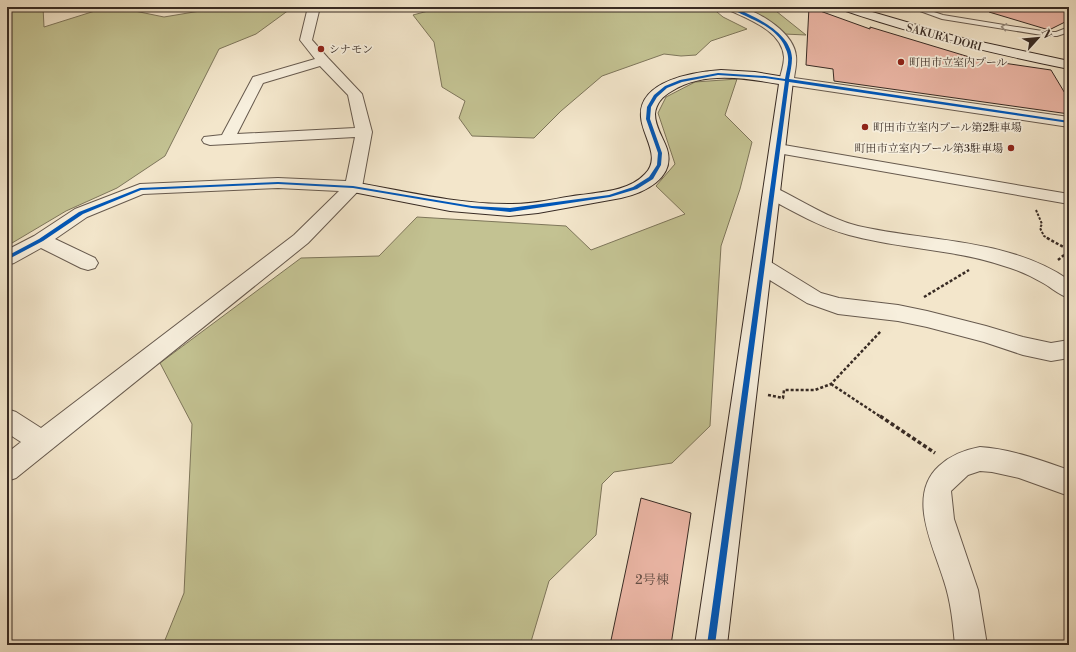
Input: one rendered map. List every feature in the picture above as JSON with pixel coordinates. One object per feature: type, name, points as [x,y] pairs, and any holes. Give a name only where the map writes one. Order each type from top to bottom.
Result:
[{"type":"street","points":[[7,469],[301,238],[352,187],[364,132],[355,94],[306,40],[314,7]]},
{"type":"street","points":[[711,645],[790,57],[789,50],[780,36],[763,23],[731,7]]},
{"type":"street","name":"SAKURA-DORI","points":[[844,7],[937,36],[1069,65]]},
{"type":"street","points":[[226,139],[258,80],[323,60]]},
{"type":"street","points":[[7,258],[41,240],[81,213],[140,189],[278,183],[352,187],[472,207],[510,210],[610,196],[635,188],[651,178],[659,165],[660,153],[648,119],[649,107],[655,96],[666,87],[681,81],[718,74],[743,75],[1069,122]]},
{"type":"street","points":[[210,140],[364,132]]},
{"type":"street","points":[[778,149],[1069,199]]},
{"type":"street","points":[[772,193],[830,222],[853,231],[898,240],[964,249],[1007,260],[1043,274],[1064,286],[1069,291]]},
{"type":"street","points":[[41,240],[88,263]]},
{"type":"street","points":[[762,266],[814,298],[838,306],[927,319],[986,334],[1022,346],[1050,352],[1069,350]]},
{"type":"street","points":[[7,420],[42,442]]},
{"type":"street","points":[[971,645],[968,616],[940,521],[936,495],[943,478],[956,467],[970,461],[995,460],[1038,472],[1069,483]]},
{"type":"lane","points":[[912,7],[942,17],[1048,34],[1057,34],[1069,29]]},
{"type":"path","points":[[1028,192],[1042,224],[1040,228],[1044,236],[1069,250]]},
{"type":"path","points":[[831,384],[956,467]]},
{"type":"shaded area","points":[[7,7],[43,7],[44,27],[98,10],[120,8],[164,17],[202,10],[199,7],[293,7],[256,34],[219,49],[165,156],[117,188],[66,211],[7,246]]},
{"type":"shaded area","points":[[443,7],[711,7],[723,17],[747,29],[711,41],[696,55],[681,56],[664,54],[602,76],[561,111],[534,138],[472,136],[459,118],[465,101],[442,87],[434,42],[413,15]]},
{"type":"shaded area","points":[[737,7],[771,7],[806,35],[784,34]]},
{"type":"shaded area","points":[[737,79],[725,115],[752,142],[740,189],[721,246],[710,426],[672,463],[614,472],[602,484],[596,535],[549,581],[530,645],[163,645],[184,593],[192,424],[160,363],[301,258],[379,256],[417,217],[566,226],[591,250],[685,214],[656,186],[675,164],[658,113],[666,97],[695,82]]},
{"type":"building","name":"町田市立室内プール","points":[[809,7],[870,29],[870,27],[976,59],[1051,70],[1069,100],[1069,114],[834,81],[833,69],[806,65]]},
{"type":"building","points":[[990,7],[1069,7],[1069,20],[1049,30],[989,12]]},
{"type":"building","points":[[641,498],[691,513],[671,645],[610,645]]},
{"type":"cycle path","points":[[711,645],[790,57],[787,47],[775,32],[758,20],[731,7]]},
{"type":"cycle path","points":[[7,258],[41,240],[81,213],[140,189],[278,183],[353,187],[472,207],[510,210],[610,196],[635,188],[651,178],[659,165],[660,153],[648,119],[649,107],[655,96],[666,87],[681,81],[718,74],[765,77],[1069,122]]},
{"type":"place","name":"シナモン","points":[[321,49]]},
{"type":"place","name":"町田市立室内プール","points":[[901,62]]},
{"type":"place","name":"町田市立室内プール第2駐車場","points":[[865,127]]},
{"type":"place","name":"町田市立室内プール第3駐車場","points":[[1011,148]]}]
